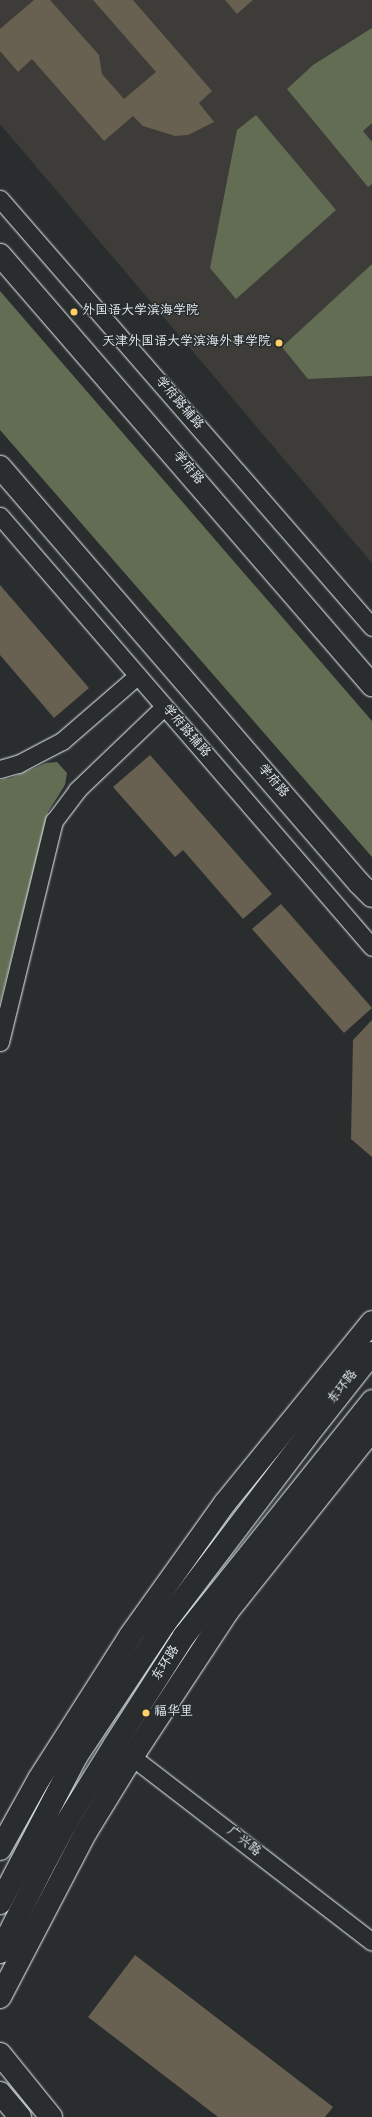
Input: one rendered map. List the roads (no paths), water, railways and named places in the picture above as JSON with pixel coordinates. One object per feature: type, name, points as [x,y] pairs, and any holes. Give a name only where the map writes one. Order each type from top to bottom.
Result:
[{"type":"main road","name":"学府路","points":[[0,255],[372,685]]},
{"type":"main road","name":"学府路","points":[[0,467],[368,890],[372,903]]},
{"type":"main road","points":[[0,1849],[39,1779],[130,1636],[225,1503],[372,1322]]},
{"type":"main road","name":"东环路","points":[[0,1903],[76,1757],[165,1623],[306,1437],[372,1353]]},
{"type":"main road","name":"东环路","points":[[0,1952],[45,1861],[115,1744],[184,1636],[372,1401]]},
{"type":"main road","points":[[0,1997],[86,1832],[132,1757],[228,1611],[372,1430]]},
{"type":"main road","points":[[0,2054],[51,2117]]},
{"type":"main road","points":[[0,2093],[20,2117]]},
{"type":"street","name":"学府路辅路","points":[[0,199],[372,628]]},
{"type":"street","name":"学府路辅路","points":[[0,516],[372,946]]},
{"type":"street","points":[[0,769],[18,764],[62,741],[137,676]]},
{"type":"street","points":[[0,1042],[54,821],[77,790],[164,707]]},
{"type":"street","name":"广兴路","points":[[115,1744],[372,1942]]},
{"type":"place","name":"外国语大学滨海学院","points":[[74,312]]},
{"type":"place","name":"天津外国语大学滨海外事学院","points":[[279,343]]},
{"type":"place","name":"福华里","points":[[146,1713]]}]
